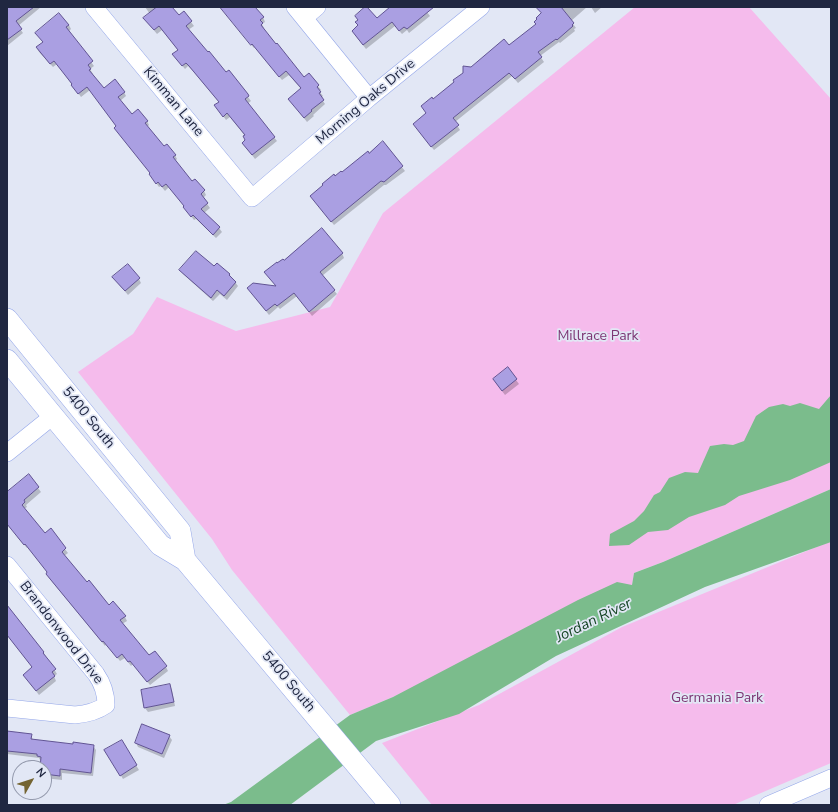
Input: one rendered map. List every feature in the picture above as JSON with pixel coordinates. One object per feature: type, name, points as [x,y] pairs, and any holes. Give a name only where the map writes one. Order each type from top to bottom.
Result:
[{"type":"main road","name":"5400 South","points":[[7,320],[180,531],[185,560]]},
{"type":"main road","name":"5400 South","points":[[7,360],[160,545],[185,560],[390,805]]},
{"type":"street","name":"Kimman Lane","points":[[94,7],[252,198]]},
{"type":"street","name":"Morning Oaks Drive","points":[[252,198],[369,98],[481,7]]},
{"type":"street","points":[[305,11],[369,98]]},
{"type":"street","points":[[7,453],[53,416]]},
{"type":"street","name":"Brandonwood Drive","points":[[7,565],[96,674],[104,689],[106,697],[106,705],[92,713],[84,714],[75,715],[7,708]]},
{"type":"street","points":[[768,805],[831,778]]},
{"type":"green space","name":"Millrace Park","points":[[635,7],[749,7],[831,99],[831,489],[663,562],[634,573],[632,585],[393,697],[350,715],[232,570],[212,539],[78,372],[133,334],[157,297],[236,331],[330,307],[383,213]]},
{"type":"green space","name":"Germania Park","points":[[831,541],[831,763],[733,805],[432,805],[382,743],[479,705],[622,627]]},
{"type":"water","points":[[831,395],[831,462],[790,480],[739,496],[725,505],[689,517],[668,530],[648,532],[629,545],[609,546],[610,534],[634,521],[644,511],[654,495],[660,492],[669,478],[685,472],[698,473],[710,446],[724,444],[733,445],[744,441],[756,416],[769,407],[783,404],[790,406],[800,403],[819,409]]},
{"type":"water","name":"Jordan River","points":[[831,489],[831,542],[705,587],[556,656],[459,714],[376,741],[290,805],[223,805],[231,802],[350,715],[393,697],[578,600],[617,582],[632,585],[634,573],[663,562]]},
{"type":"building","points":[[7,7],[34,7],[16,21],[22,29],[7,40]]},
{"type":"building","points":[[157,7],[172,7],[179,15],[184,11],[192,21],[186,26],[226,72],[229,70],[248,94],[249,96],[245,99],[275,137],[252,155],[242,143],[245,140],[243,136],[245,135],[227,113],[223,117],[214,105],[219,102],[189,66],[186,63],[182,66],[172,54],[178,50],[159,26],[154,30],[143,18]]},
{"type":"building","points":[[220,7],[255,7],[264,17],[260,20],[263,23],[261,25],[304,77],[309,73],[319,85],[317,87],[321,92],[319,93],[324,100],[311,110],[312,111],[304,118],[288,99],[301,88],[286,71],[279,77]]},
{"type":"building","points":[[367,7],[377,18],[390,7],[434,7],[407,29],[404,27],[399,31],[392,22],[363,45],[352,31],[358,25],[355,22],[358,20],[355,16]]},
{"type":"building","points":[[536,7],[561,7],[574,23],[572,25],[573,26],[557,40],[556,39],[538,52],[542,57],[515,79],[509,73],[453,118],[459,125],[431,147],[413,124],[426,113],[421,106],[432,97],[433,99],[454,82],[453,80],[463,73],[463,66],[471,67],[504,39],[509,45],[536,24],[534,22],[541,13]]},
{"type":"building","points":[[59,13],[69,25],[66,27],[93,61],[88,65],[91,69],[89,70],[104,88],[115,79],[125,92],[118,97],[132,114],[138,109],[148,121],[145,123],[164,146],[167,144],[176,155],[173,157],[192,181],[195,179],[205,190],[201,194],[208,203],[201,209],[220,227],[213,235],[193,215],[191,217],[166,184],[162,187],[158,182],[156,184],[149,174],[150,173],[114,128],[116,126],[87,87],[78,94],[54,61],[50,64],[36,47],[43,42],[35,33]]},
{"type":"building","points":[[383,141],[403,166],[384,182],[381,181],[331,222],[310,196],[334,174],[335,176],[341,171],[342,172]]},
{"type":"building","points":[[322,228],[343,253],[320,272],[335,290],[309,312],[294,293],[277,306],[275,304],[266,311],[247,288],[253,283],[276,286],[264,272],[277,262],[283,259],[284,260]]},
{"type":"building","points":[[196,251],[214,266],[217,263],[230,274],[229,275],[236,282],[224,296],[217,290],[211,298],[179,270]]},
{"type":"building","points":[[128,264],[140,278],[125,291],[112,277]]},
{"type":"building","points":[[508,367],[517,379],[502,391],[493,379]]},
{"type":"building","points":[[29,474],[39,487],[24,500],[25,502],[22,505],[45,533],[51,528],[66,548],[62,552],[87,582],[89,580],[109,605],[113,601],[126,616],[120,620],[149,655],[155,651],[167,666],[147,682],[130,661],[128,662],[122,654],[117,658],[103,641],[102,642],[46,574],[47,572],[25,544],[24,545],[7,524],[7,492]]},
{"type":"building","points":[[7,605],[56,669],[52,672],[55,676],[36,691],[23,675],[32,667],[7,635]]},
{"type":"building","points":[[170,684],[174,702],[144,708],[141,690]]},
{"type":"building","points":[[142,724],[170,735],[162,754],[135,743]]},
{"type":"building","points":[[7,731],[32,734],[31,739],[94,745],[91,773],[60,769],[60,776],[52,775],[52,760],[41,760],[41,757],[37,756],[37,754],[7,751]]},
{"type":"building","points":[[122,740],[137,765],[120,776],[104,750]]}]
